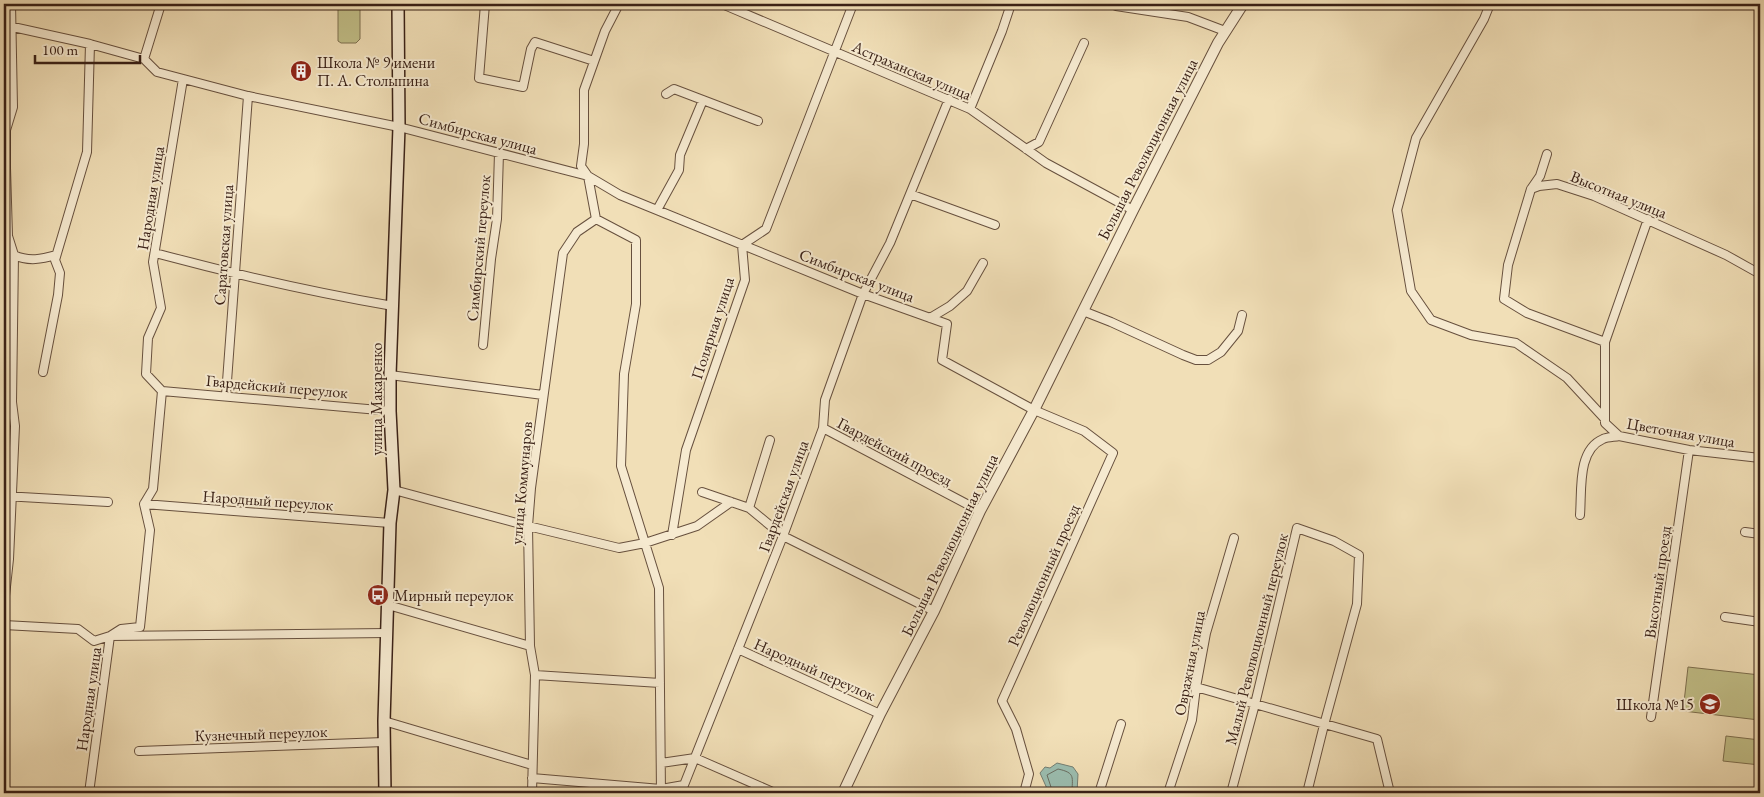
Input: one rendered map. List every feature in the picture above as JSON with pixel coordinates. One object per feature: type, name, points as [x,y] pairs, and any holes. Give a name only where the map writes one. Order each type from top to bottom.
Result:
[{"type":"main road","name":"улица Макаренко","points":[[385,793],[384,721],[390,523],[394,490],[390,375],[398,127],[398,4]]},
{"type":"street","points":[[4,605],[13,496],[15,426],[12,402],[14,255],[8,236],[6,168],[6,130],[13,107],[8,26],[11,4]]},
{"type":"street","points":[[144,59],[161,4]]},
{"type":"street","points":[[485,4],[478,78],[523,87],[531,49],[536,42],[594,61]]},
{"type":"street","points":[[532,778],[661,791],[659,588],[622,466],[624,374],[636,304],[636,240],[596,219],[588,176],[581,166],[584,144],[584,90],[605,31],[619,4]]},
{"type":"street","name":"Астраханская улица","points":[[722,4],[970,109],[1046,163],[1132,210]]},
{"type":"street","points":[[742,245],[766,229],[853,4]]},
{"type":"street","points":[[970,109],[1011,4]]},
{"type":"street","name":"Большая Революционная улица","points":[[843,793],[880,714],[934,611],[980,511],[1034,410],[1132,210],[1218,43],[1243,4]]},
{"type":"street","name":"Цветочная улица","points":[[1490,4],[1484,19],[1416,138],[1397,210],[1411,291],[1431,320],[1471,335],[1516,343],[1567,378],[1604,419],[1604,423],[1619,436],[1689,450],[1760,458]]},
{"type":"street","points":[[1116,6],[1188,17],[1226,31]]},
{"type":"street","name":"Симбирская улица","points":[[8,26],[90,44],[144,59],[157,72],[248,96],[398,127],[588,176],[620,195],[863,294],[947,324],[942,360],[1034,410]]},
{"type":"street","points":[[1026,149],[1039,142],[1084,43]]},
{"type":"street","points":[[43,372],[58,295],[60,273],[55,260],[56,255],[88,152],[90,44]]},
{"type":"street","name":"Народная улица","points":[[162,391],[146,374],[148,338],[161,308],[154,262],[183,79]]},
{"type":"street","points":[[666,94],[674,89],[758,121]]},
{"type":"street","name":"Саратовская улица","points":[[226,395],[248,96]]},
{"type":"street","name":"Гвардейская улица","points":[[661,791],[684,785],[783,536],[823,428],[825,400],[863,294],[890,243],[949,99]]},
{"type":"street","points":[[657,210],[679,170],[680,156],[703,100]]},
{"type":"street","name":"Симбирский переулок","points":[[483,345],[491,259],[497,219],[498,153]]},
{"type":"street","points":[[1547,154],[1540,176],[1531,189],[1508,265],[1504,299],[1527,313],[1605,342]]},
{"type":"street","name":"Высотная улица","points":[[1531,189],[1557,184],[1594,196],[1726,255],[1760,274]]},
{"type":"street","points":[[910,194],[995,225]]},
{"type":"street","name":"улица Коммунаров","points":[[532,793],[534,675],[530,646],[528,526],[531,488],[563,253],[577,232],[596,219]]},
{"type":"street","points":[[1604,419],[1605,342],[1648,219]]},
{"type":"street","name":"Полярная улица","points":[[672,534],[686,450],[745,280],[742,245]]},
{"type":"street","points":[[4,249],[7,249],[14,255],[36,260],[56,255]]},
{"type":"street","points":[[155,254],[335,296],[393,306]]},
{"type":"street","name":"Симбирская улица","points":[[930,318],[950,306],[967,291],[982,263]]},
{"type":"street","points":[[1083,311],[1196,360],[1208,360],[1221,352],[1238,332],[1242,315]]},
{"type":"street","points":[[390,375],[543,394]]},
{"type":"street","points":[[144,504],[153,489],[162,391]]},
{"type":"street","name":"Гвардейский переулок","points":[[162,391],[226,395],[390,411]]},
{"type":"street","name":"Революционный проезд","points":[[1024,793],[1029,774],[1016,729],[1002,701],[1113,453],[1084,432],[1034,410]]},
{"type":"street","name":"Гвардейский проезд","points":[[823,428],[980,511]]},
{"type":"street","points":[[1580,514],[1584,462],[1590,447],[1604,438],[1619,436]]},
{"type":"street","points":[[748,508],[770,440]]},
{"type":"street","name":"Высотный проезд","points":[[1651,717],[1689,450]]},
{"type":"street","points":[[394,490],[619,548],[646,543],[697,526],[731,502]]},
{"type":"street","points":[[702,492],[748,508],[783,536],[934,611]]},
{"type":"street","points":[[4,496],[108,502]]},
{"type":"street","name":"Народная улица","points":[[89,793],[110,636],[121,629],[140,628],[150,530],[144,504]]},
{"type":"street","name":"Народный переулок","points":[[144,504],[390,523]]},
{"type":"street","name":"Малый Революционный переулок","points":[[1231,793],[1255,704],[1297,528],[1334,541],[1359,555],[1357,604],[1324,725]]},
{"type":"street","points":[[1745,532],[1760,534]]},
{"type":"street","name":"Овражная улица","points":[[1168,793],[1192,720],[1206,632],[1234,538]]},
{"type":"street","points":[[388,605],[530,646]]},
{"type":"street","points":[[1725,617],[1760,622]]},
{"type":"street","points":[[4,625],[78,629],[94,642],[110,636],[387,633]]},
{"type":"street","name":"Народный переулок","points":[[738,649],[880,714]]},
{"type":"street","points":[[534,675],[660,683]]},
{"type":"street","points":[[1196,687],[1377,739],[1390,793]]},
{"type":"street","points":[[384,721],[532,765]]},
{"type":"street","points":[[1100,793],[1121,724]]},
{"type":"street","points":[[1307,793],[1324,725]]},
{"type":"street","name":"Кузнечный переулок","points":[[139,751],[384,742]]},
{"type":"street","points":[[661,763],[695,758],[775,793]]},
{"type":"shaded area","points":[[338,4],[360,4],[360,39],[356,43],[341,43],[338,41]]},
{"type":"shaded area","points":[[1688,667],[1760,675],[1759,720],[1683,711]]},
{"type":"shaded area","points":[[1726,736],[1760,740],[1760,765],[1723,761]]},
{"type":"water","points":[[1057,763],[1073,767],[1078,774],[1077,793],[1049,793],[1040,773],[1045,767],[1050,768]]},
{"type":"place","name":"Школа № 9 имени П. А. Столыпина","points":[[301,71]]},
{"type":"place","name":"Мирный переулок","points":[[378,595]]},
{"type":"place","name":"Школа №15","points":[[1710,704]]}]
